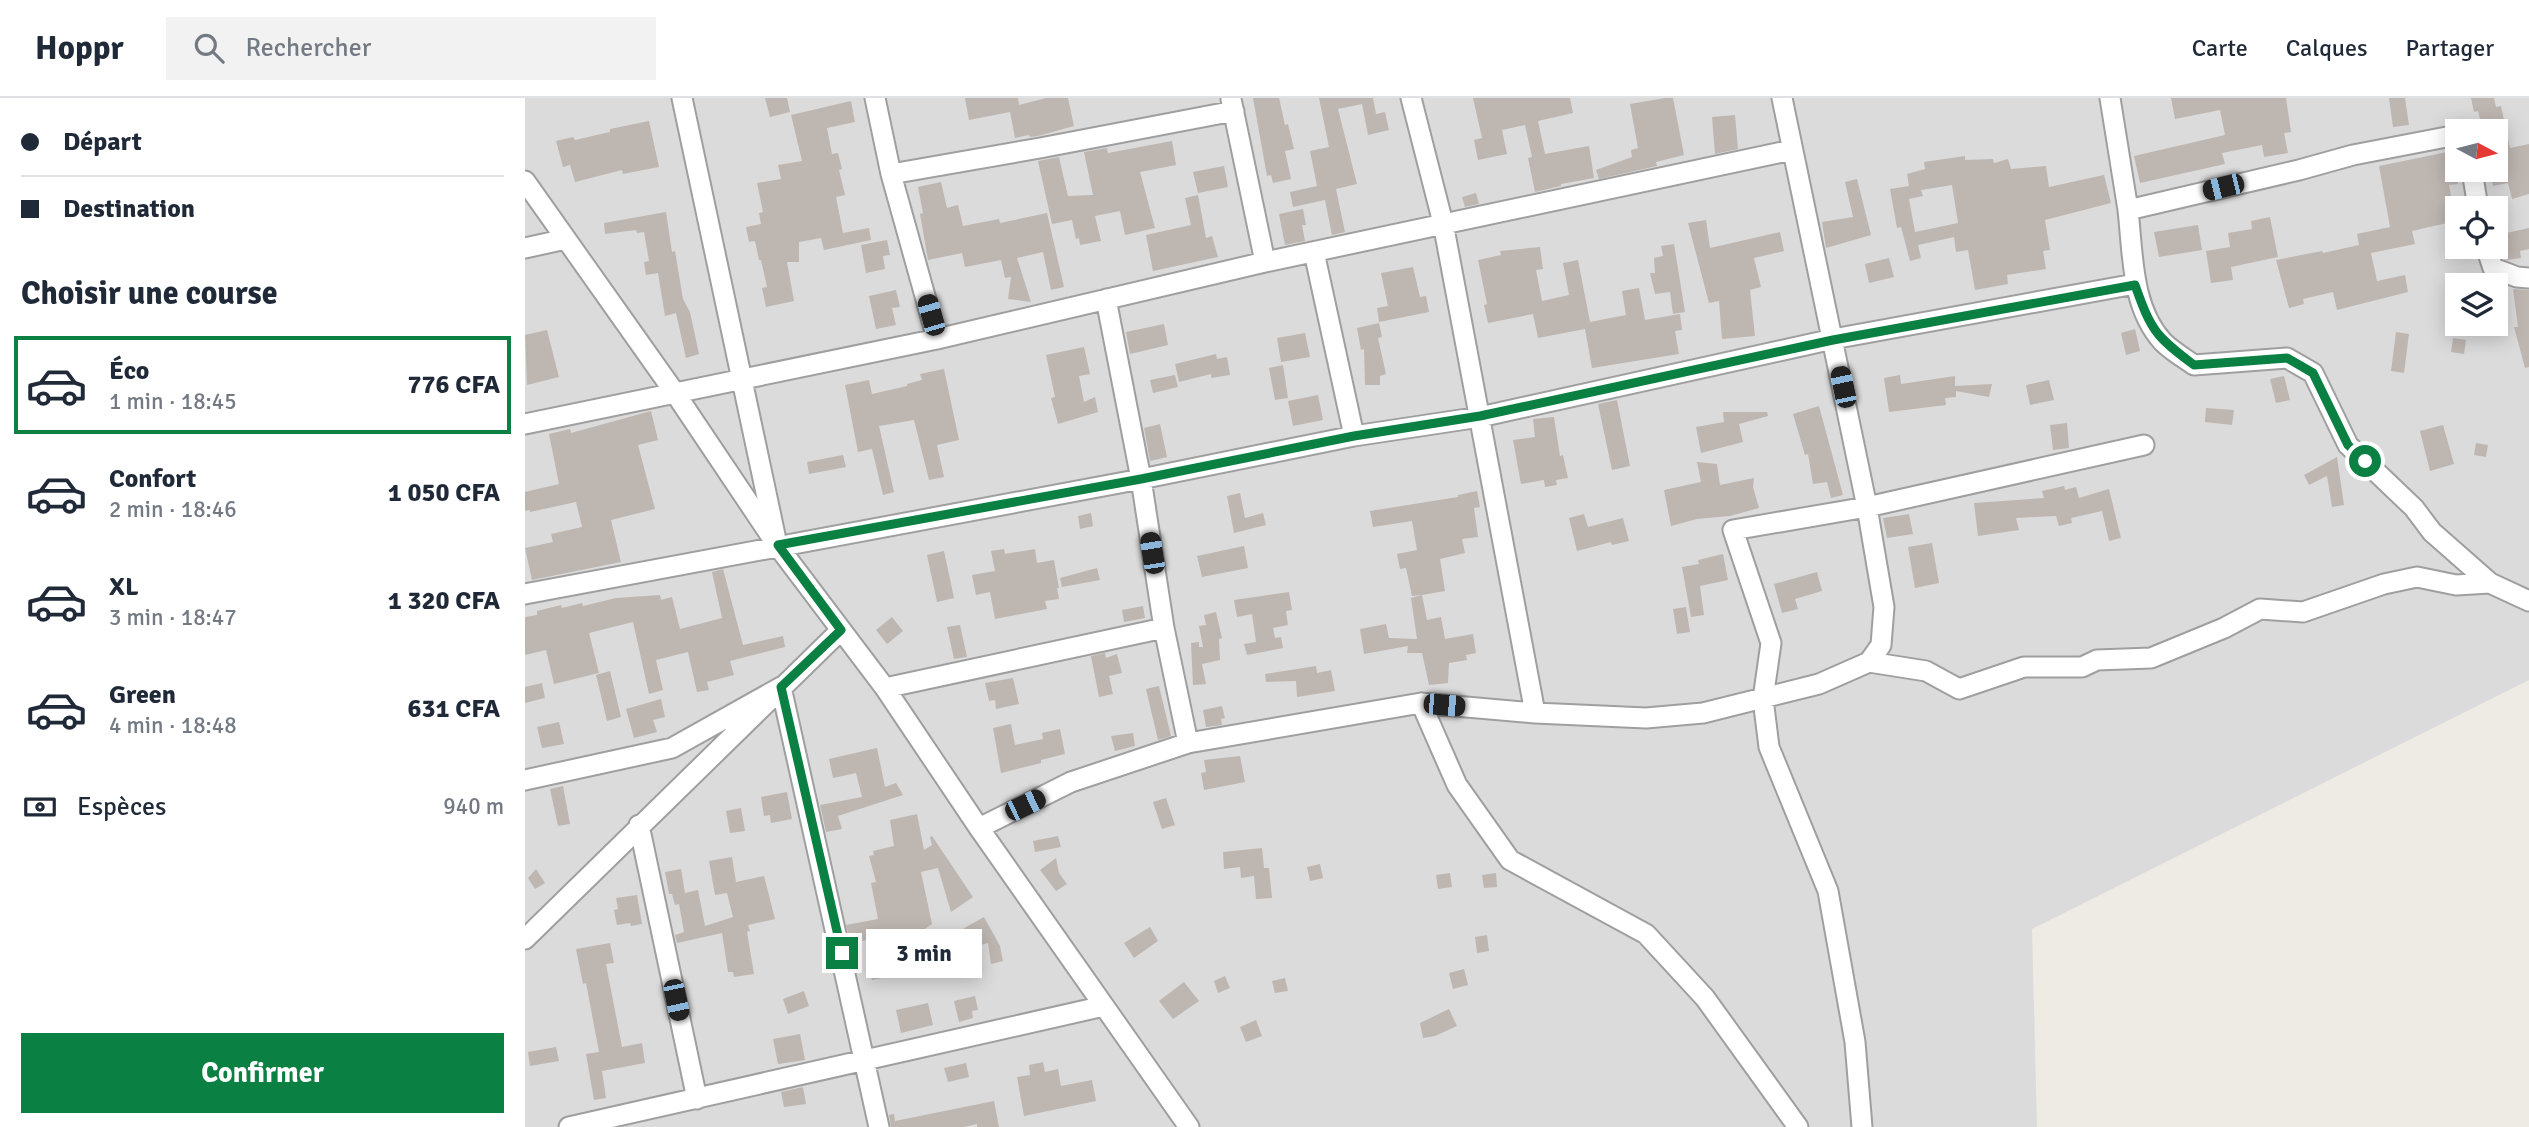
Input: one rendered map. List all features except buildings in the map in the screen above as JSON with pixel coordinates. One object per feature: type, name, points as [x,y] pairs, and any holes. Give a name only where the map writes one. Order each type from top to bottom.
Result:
[{"type":"street","points":[[682,98],[778,545]]},
{"type":"street","points":[[874,98],[891,174],[937,339]]},
{"type":"street","points":[[1411,98],[1443,223],[1535,713]]},
{"type":"street","points":[[979,828],[1071,782],[1188,743],[1421,703],[1646,719],[1703,713],[1819,684],[1869,662],[1881,645],[1884,620],[1867,507],[1781,98]]},
{"type":"street","points":[[2110,98],[2128,210],[2135,285],[2148,321],[2164,343],[2194,365],[2287,358],[2313,373],[2348,445],[2413,508],[2432,532],[2490,583],[2529,601]]},
{"type":"street","points":[[891,174],[1040,148],[1232,104],[1265,262]]},
{"type":"street","points":[[2128,210],[2353,155],[2445,137]]},
{"type":"street","points":[[525,424],[937,339],[1265,262],[1793,150]]},
{"type":"street","points":[[525,181],[675,393],[778,545],[885,688],[979,828],[1189,1127]]},
{"type":"street","points":[[525,248],[566,239]]},
{"type":"street","points":[[1314,252],[1354,436]]},
{"type":"street","points":[[2490,259],[2493,268],[2517,277],[2529,278]]},
{"type":"street","points":[[525,594],[1141,479],[1354,436],[1480,416],[1833,340],[2135,285]]},
{"type":"street","points":[[1106,299],[1141,479],[1164,628],[1188,743]]},
{"type":"street","points":[[1862,1127],[1855,1042],[1828,891],[1769,747],[1763,699],[1771,643],[1733,530],[1867,507],[2144,445]]},
{"type":"street","points":[[1869,662],[1926,671],[1959,690],[2024,667],[2082,667],[2098,660],[2151,658],[2224,628],[2259,609],[2303,612],[2384,584],[2417,578],[2456,584],[2490,583]]},
{"type":"street","points":[[885,688],[1164,628]]},
{"type":"street","points":[[525,939],[841,630]]},
{"type":"street","points":[[525,780],[672,748],[781,687]]},
{"type":"street","points":[[781,687],[880,1127]]},
{"type":"street","points":[[1421,703],[1457,785],[1510,860],[1646,934],[1705,998],[1798,1127]]},
{"type":"street","points":[[639,825],[697,1099]]},
{"type":"street","points":[[569,1127],[1104,1006]]},
{"type":"shaded area","points":[[525,98],[2529,98],[2529,680],[2032,929],[2037,1127],[525,1127]]},
{"type":"route","points":[[842,953],[781,687],[841,630],[778,545],[1141,479],[1354,436],[1480,416],[1833,340],[2135,285],[2148,321],[2164,343],[2194,365],[2287,358],[2313,373],[2348,445],[2365,461]]}]
